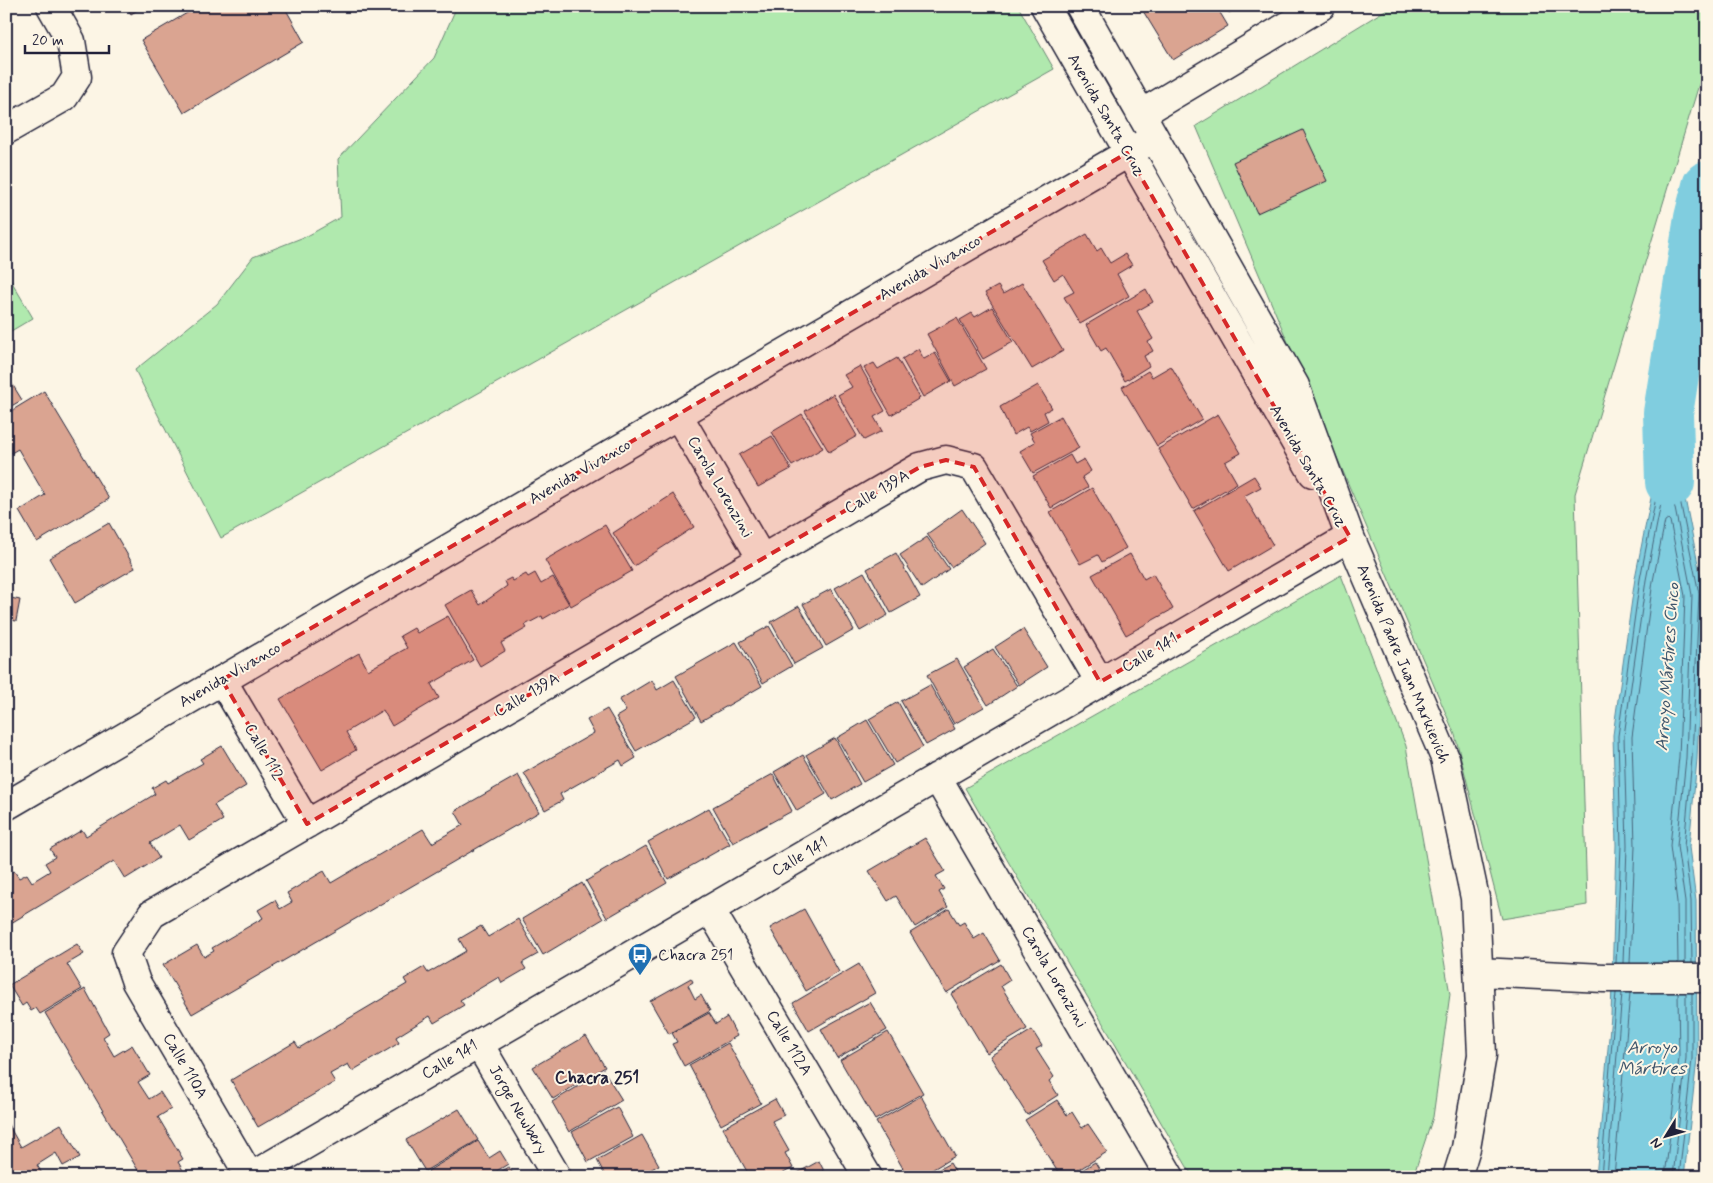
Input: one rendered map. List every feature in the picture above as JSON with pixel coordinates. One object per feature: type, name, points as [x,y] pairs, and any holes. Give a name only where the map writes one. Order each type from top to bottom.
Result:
[{"type":"street","points":[[6,130],[64,97],[77,77],[72,41],[51,6]]},
{"type":"street","name":"Avenida Santa Cruz","points":[[1045,6],[1127,153],[1350,537]]},
{"type":"street","name":"Avenida Santa Cruz","points":[[1080,6],[1295,386],[1350,537]]},
{"type":"street","points":[[1141,114],[1321,6]]},
{"type":"street","name":"Avenida Vivanco","points":[[6,806],[1154,138]]},
{"type":"street","name":"Carola Lorenzini","points":[[678,415],[762,559]]},
{"type":"street","name":"Calle 139A","points":[[126,953],[152,914],[920,467],[946,460],[974,467],[1100,682]]},
{"type":"street","name":"Calle 141","points":[[250,1177],[1350,537]]},
{"type":"street","name":"Avenida Padre Juan Markievich","points":[[1350,537],[1444,758],[1475,898],[1482,1055],[1466,1148],[1457,1177]]},
{"type":"street","name":"Calle 112","points":[[222,680],[306,824]]},
{"type":"street","name":"Carola Lorenzini","points":[[937,777],[1170,1177]]},
{"type":"street","name":"Calle 112A","points":[[710,909],[868,1177]]},
{"type":"street","name":"Calle 110A","points":[[126,953],[136,982],[250,1177]]},
{"type":"street","points":[[1479,972],[1604,978],[1707,978]]},
{"type":"street","name":"Jorge Newbery","points":[[479,1044],[557,1177]]},
{"type":"highlighted area","points":[[1127,153],[1350,537],[1100,682],[974,467],[946,460],[920,467],[307,824],[222,680]]},
{"type":"green space","points":[[457,6],[1018,6],[1054,69],[221,538],[135,370],[217,304],[253,257],[309,235],[341,217],[338,159],[434,58]]},
{"type":"green space","points":[[1392,6],[1707,6],[1707,58],[1575,494],[1587,905],[1502,919],[1455,735],[1196,126]]},
{"type":"green space","points":[[6,272],[33,318],[6,334]]},
{"type":"green space","points":[[1341,575],[1406,746],[1450,994],[1433,1117],[1413,1177],[1193,1177],[965,788]]},
{"type":"water","name":"Arroyo Mártires","points":[[1668,413],[1704,594],[1697,759],[1689,847],[1696,901],[1697,1059],[1684,1177],[1596,1177],[1611,1016],[1616,845],[1613,735],[1635,578]]},
{"type":"building","points":[[126,6],[144,6],[131,14]]},
{"type":"building","points":[[199,6],[284,6],[304,42],[184,113],[141,40]]},
{"type":"building","points":[[1140,6],[1216,6],[1228,26],[1173,60]]},
{"type":"building","points":[[1225,6],[1240,6],[1229,13]]},
{"type":"building","points":[[1303,130],[1327,181],[1257,213],[1233,162]]},
{"type":"building","points":[[1087,234],[1097,251],[1101,248],[1110,263],[1125,254],[1132,265],[1117,274],[1129,296],[1080,324],[1064,297],[1074,292],[1063,274],[1054,280],[1042,260]]},
{"type":"building","points":[[1022,283],[1063,351],[1032,369],[985,293],[998,286],[1003,294]]},
{"type":"building","points":[[1146,289],[1153,302],[1137,311],[1153,339],[1148,342],[1153,351],[1144,356],[1149,366],[1125,381],[1106,348],[1101,351],[1086,325]]},
{"type":"building","points":[[992,307],[1013,342],[983,359],[960,320],[972,313],[975,317]]},
{"type":"building","points":[[957,318],[986,369],[955,386],[927,334]]},
{"type":"building","points":[[918,349],[924,359],[935,353],[951,381],[923,397],[902,359]]},
{"type":"building","points":[[897,358],[920,398],[891,415],[864,368],[874,363],[878,369]]},
{"type":"building","points":[[860,366],[885,411],[874,417],[882,431],[864,440],[838,395],[852,387],[844,375]]},
{"type":"building","points":[[1171,366],[1202,419],[1157,446],[1122,387],[1148,371],[1152,377]]},
{"type":"building","points":[[6,374],[22,400],[6,409]]},
{"type":"building","points":[[1038,385],[1052,408],[1044,412],[1048,421],[1030,431],[1027,427],[1013,435],[1000,407]]},
{"type":"building","points":[[44,391],[109,499],[37,542],[19,511],[45,495],[18,449],[6,456],[6,414]]},
{"type":"building","points":[[833,394],[857,436],[829,452],[805,411]]},
{"type":"building","points":[[802,414],[823,448],[792,466],[772,432]]},
{"type":"building","points":[[1218,414],[1241,453],[1225,462],[1237,483],[1193,509],[1158,449]]},
{"type":"building","points":[[1061,416],[1079,448],[1033,473],[1020,451],[1035,442],[1030,433]]},
{"type":"building","points":[[772,436],[791,469],[758,487],[739,455]]},
{"type":"building","points":[[1070,455],[1075,464],[1084,459],[1091,471],[1082,477],[1088,487],[1051,508],[1033,476]]},
{"type":"building","points":[[1254,476],[1261,487],[1244,496],[1273,545],[1229,571],[1194,511]]},
{"type":"building","points":[[1092,488],[1126,548],[1102,562],[1098,555],[1080,564],[1050,512]]},
{"type":"building","points":[[673,494],[694,527],[634,566],[613,533]]},
{"type":"building","points":[[962,509],[985,543],[951,567],[927,534]]},
{"type":"building","points":[[109,523],[135,568],[75,603],[49,558]]},
{"type":"building","points":[[605,525],[632,571],[571,606],[545,560]]},
{"type":"building","points":[[927,537],[949,569],[922,588],[900,555]]},
{"type":"building","points":[[896,553],[920,597],[891,613],[867,569]]},
{"type":"building","points":[[1130,554],[1144,579],[1153,574],[1173,609],[1126,635],[1092,575]]},
{"type":"building","points":[[864,572],[888,615],[860,631],[835,588]]},
{"type":"building","points":[[535,573],[541,584],[553,577],[569,604],[543,619],[542,616],[525,625],[527,628],[501,643],[505,651],[480,666],[445,605],[471,590],[480,605],[507,586],[505,581],[511,578],[513,581],[526,574],[528,577]]},
{"type":"building","points":[[831,589],[854,630],[826,646],[803,604]]},
{"type":"building","points":[[6,597],[20,600],[16,621],[6,619]]},
{"type":"building","points":[[799,606],[823,648],[794,664],[771,622]]},
{"type":"building","points":[[448,616],[473,660],[431,684],[439,698],[392,726],[383,710],[346,732],[356,750],[322,770],[280,699],[359,653],[368,670],[407,648],[400,636],[414,628],[417,633]]},
{"type":"building","points":[[769,626],[792,666],[763,683],[740,642]]},
{"type":"building","points":[[1023,629],[1047,667],[1019,685],[995,647]]},
{"type":"building","points":[[736,642],[762,686],[701,721],[676,676]]},
{"type":"building","points":[[993,649],[1017,686],[988,705],[964,667]]},
{"type":"building","points":[[957,659],[984,707],[954,724],[927,675]]},
{"type":"building","points":[[652,680],[657,690],[674,680],[696,717],[636,751],[616,717],[626,711],[619,700]]},
{"type":"building","points":[[930,685],[955,729],[926,745],[901,701]]},
{"type":"building","points":[[898,702],[923,747],[895,763],[869,719]]},
{"type":"building","points":[[607,709],[636,758],[623,766],[620,760],[560,794],[563,800],[545,810],[524,773],[594,733],[587,720]]},
{"type":"building","points":[[867,720],[893,765],[863,782],[837,738]]},
{"type":"building","points":[[835,738],[860,784],[832,800],[806,755]]},
{"type":"building","points":[[222,746],[246,786],[214,805],[223,820],[189,840],[180,825],[150,843],[159,858],[125,879],[114,861],[6,926],[6,875],[14,871],[19,878],[27,874],[32,882],[50,871],[45,863],[55,857],[50,849],[82,830],[86,836],[155,794],[152,788],[166,780],[168,783],[203,763],[200,759]]},
{"type":"building","points":[[803,755],[826,794],[797,811],[774,772]]},
{"type":"building","points":[[773,774],[792,811],[733,843],[713,807]]},
{"type":"building","points":[[518,775],[539,812],[192,1014],[163,965],[197,945],[204,957],[214,951],[212,948],[263,918],[258,910],[275,900],[280,909],[292,902],[287,893],[324,871],[331,883],[423,829],[432,843],[463,825],[455,811]]},
{"type":"building","points":[[709,808],[730,844],[668,879],[648,842]]},
{"type":"building","points":[[925,838],[945,871],[936,876],[944,889],[939,892],[948,907],[915,927],[896,896],[888,901],[869,871]]},
{"type":"building","points":[[646,846],[667,883],[607,918],[586,881]]},
{"type":"building","points":[[582,883],[603,919],[543,955],[522,919]]},
{"type":"building","points":[[804,909],[839,972],[806,991],[770,928]]},
{"type":"building","points":[[949,909],[959,925],[964,922],[974,939],[984,933],[1000,960],[946,993],[910,933]]},
{"type":"building","points":[[518,919],[538,954],[522,963],[526,969],[502,983],[499,977],[460,1000],[464,1005],[434,1023],[430,1016],[396,1037],[399,1043],[352,1071],[348,1064],[330,1074],[335,1082],[258,1127],[231,1080],[295,1042],[299,1048],[407,984],[404,979],[424,967],[428,973],[466,951],[459,939],[481,926],[488,937]]},
{"type":"building","points":[[77,944],[84,954],[67,964],[82,989],[40,1014],[36,1008],[31,1011],[26,1003],[22,1006],[9,985]]},
{"type":"building","points":[[859,964],[875,993],[809,1031],[793,1003]]},
{"type":"building","points":[[1001,964],[1010,980],[1001,986],[1027,1029],[987,1053],[951,994]]},
{"type":"building","points":[[691,978],[693,982],[688,985],[695,999],[701,995],[710,1011],[669,1034],[650,1001]]},
{"type":"building","points":[[85,989],[109,1033],[103,1037],[114,1056],[132,1045],[150,1075],[138,1082],[149,1099],[160,1092],[171,1109],[158,1117],[183,1159],[178,1162],[187,1177],[142,1177],[45,1013]]},
{"type":"building","points":[[870,1002],[887,1030],[837,1058],[821,1029]]},
{"type":"building","points":[[709,1013],[716,1024],[727,1017],[737,1036],[684,1066],[672,1044],[677,1042],[672,1033]]},
{"type":"building","points":[[1032,1030],[1042,1046],[1036,1049],[1054,1077],[1049,1081],[1058,1095],[1027,1115],[990,1056]]},
{"type":"building","points":[[888,1032],[923,1093],[875,1120],[840,1060]]},
{"type":"building","points":[[586,1036],[605,1067],[553,1099],[533,1067]]},
{"type":"building","points":[[728,1043],[761,1103],[721,1125],[689,1065]]},
{"type":"building","points":[[604,1071],[622,1100],[569,1132],[552,1102]]},
{"type":"building","points":[[921,1096],[955,1156],[920,1177],[908,1177],[876,1122]]},
{"type":"building","points":[[775,1099],[784,1115],[772,1121],[789,1151],[785,1153],[793,1168],[776,1177],[750,1177],[723,1128]]},
{"type":"building","points":[[1057,1100],[1067,1115],[1072,1112],[1082,1128],[1088,1124],[1107,1152],[1067,1177],[1061,1177],[1025,1120]]},
{"type":"building","points":[[617,1107],[633,1137],[588,1162],[572,1132]]},
{"type":"building","points":[[459,1109],[478,1140],[425,1171],[406,1140]]},
{"type":"building","points":[[6,1121],[21,1147],[61,1124],[80,1157],[63,1166],[56,1153],[37,1165],[44,1177],[6,1177]]},
{"type":"building","points":[[642,1135],[659,1165],[637,1177],[606,1177],[597,1160]]},
{"type":"building","points":[[478,1141],[489,1158],[500,1151],[508,1164],[487,1177],[432,1177],[428,1171]]},
{"type":"building","points":[[819,1161],[827,1177],[790,1177]]},
{"type":"building","points":[[1095,1162],[1104,1177],[1071,1177]]},
{"type":"building","points":[[950,1163],[958,1177],[925,1177]]},
{"type":"building","points":[[509,1167],[515,1177],[492,1177]]},
{"type":"waterway","name":"Arroyo Mártires Chico","points":[[1670,482],[1668,413],[1699,218],[1707,186]]},
{"type":"place","name":"Chacra 251","points":[[640,976]]},
{"type":"district","name":"Chacra 251","points":[[597,1078]]}]
